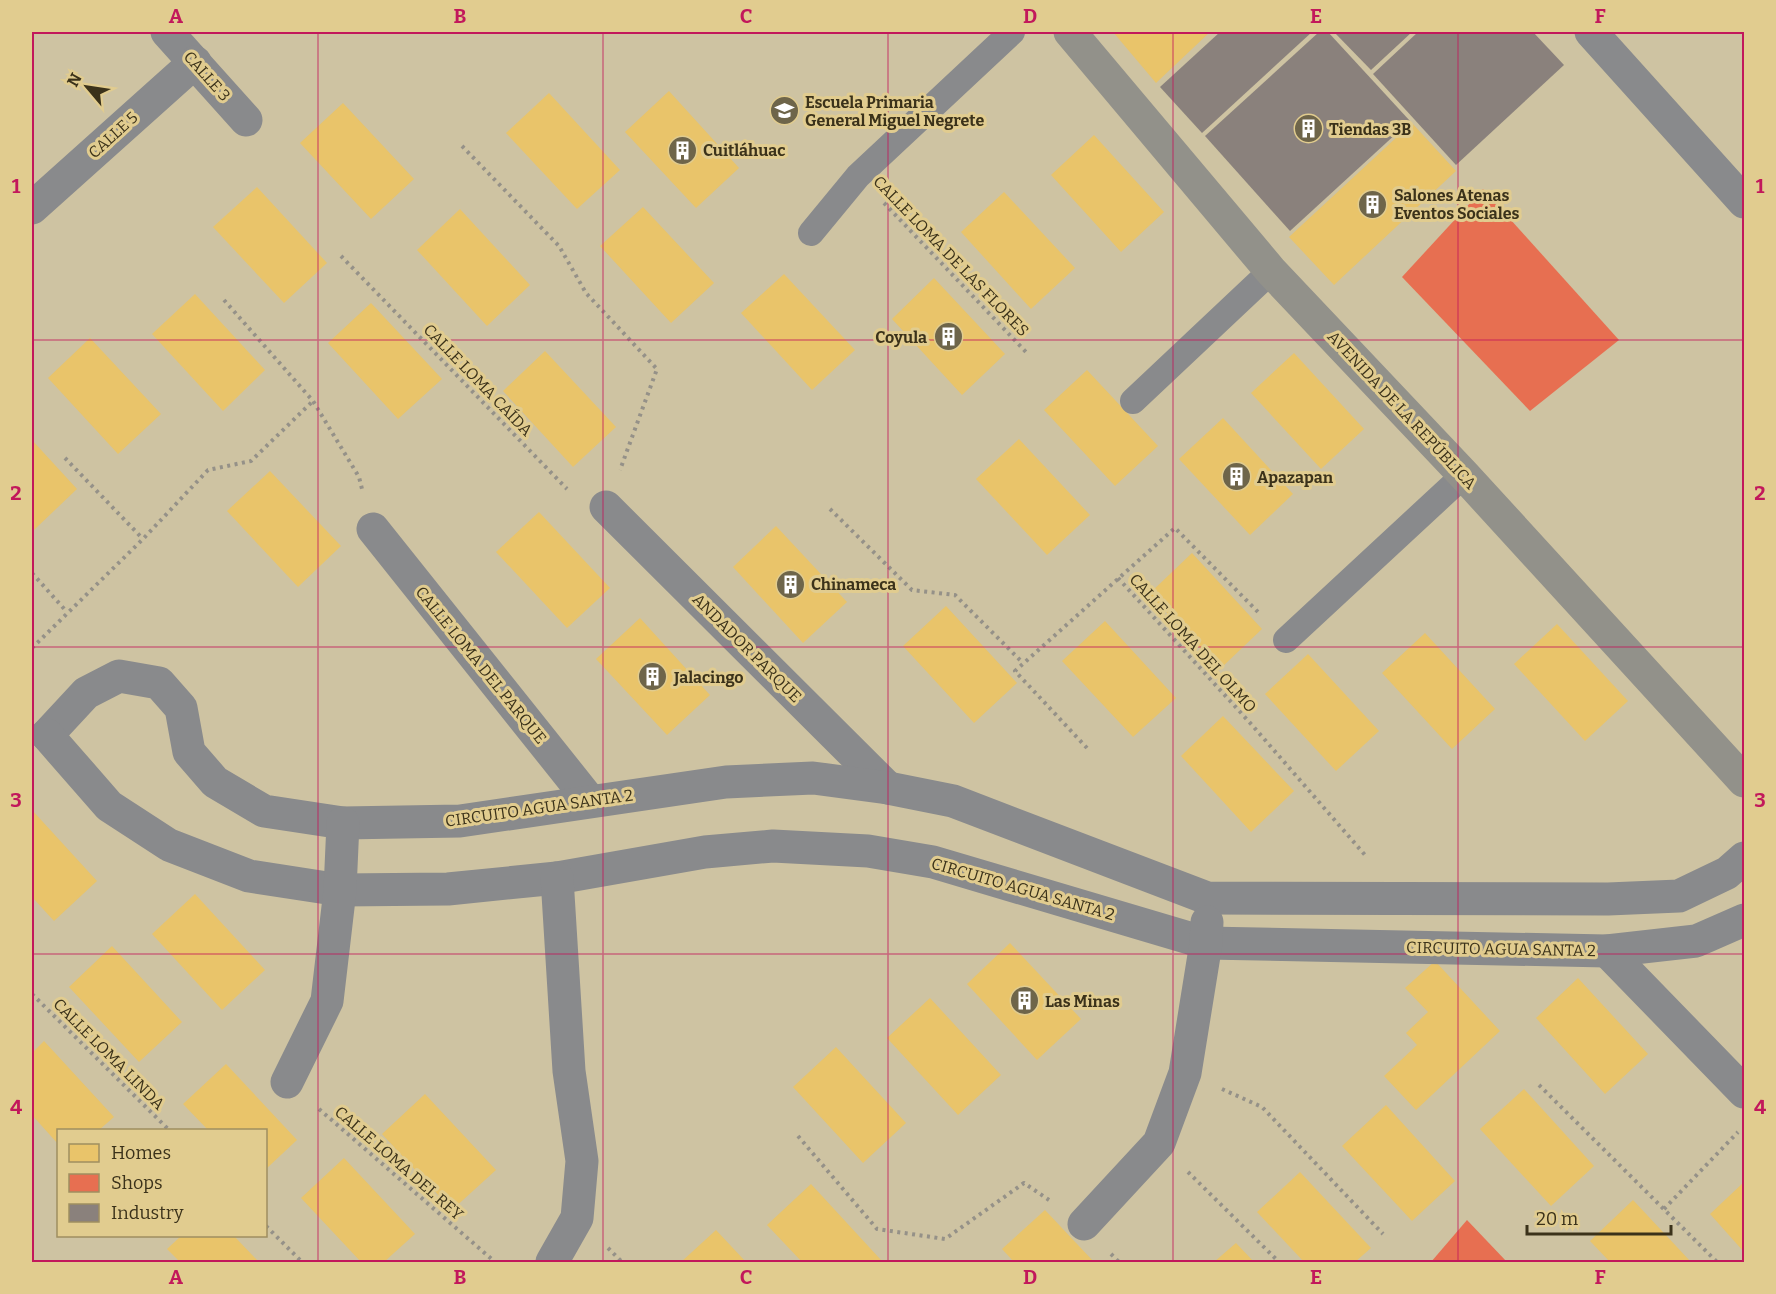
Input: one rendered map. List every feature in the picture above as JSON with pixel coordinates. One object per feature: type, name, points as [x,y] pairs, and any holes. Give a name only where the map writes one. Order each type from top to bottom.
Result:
[{"type":"main road","name":"AVENIDA DE LA REPÚBLICA","points":[[1070,32],[1271,271],[1464,475],[1744,781]]},
{"type":"street","name":"CALLE 3","points":[[167,32],[246,120]]},
{"type":"street","points":[[1591,32],[1744,202]]},
{"type":"street","name":"CALLE 5","points":[[32,208],[195,62]]},
{"type":"street","name":"ANDADOR PARQUE","points":[[606,507],[888,788]]},
{"type":"street","name":"CALLE LOMA DEL PARQUE","points":[[373,529],[590,801]]},
{"type":"street","name":"CIRCUITO AGUA SANTA 2","points":[[1744,858],[1727,873],[1679,896],[1608,899],[1207,898],[953,801],[888,788],[813,778],[726,782],[460,821],[343,823],[264,811],[215,782],[189,752],[181,708],[159,683],[119,676],[86,693],[39,737],[109,806],[169,845],[249,876],[340,890],[448,889],[557,878],[705,852],[773,846],[868,851],[933,862],[1206,943],[1607,951],[1696,941],[1744,920]]},
{"type":"street","points":[[287,1082],[327,1001],[340,890],[343,823]]},
{"type":"street","points":[[552,1263],[578,1218],[582,1161],[569,1071],[557,878]]},
{"type":"street","points":[[1084,1224],[1159,1143],[1185,1073],[1206,943],[1207,898]]},
{"type":"street","points":[[1607,951],[1744,1092]]},
{"type":"lane","points":[[811,233],[858,176],[1012,32]]},
{"type":"lane","points":[[1133,401],[1271,271]]},
{"type":"lane","points":[[1286,640],[1464,475]]},
{"type":"path","points":[[462,147],[559,246],[586,293],[657,369],[606,507]]},
{"type":"path","name":"CALLE LOMA DE LAS FLORES","points":[[858,176],[1026,352]]},
{"type":"path","name":"CALLE LOMA CAÍDA","points":[[341,256],[567,489],[606,507]]},
{"type":"path","points":[[224,300],[313,401],[359,477],[373,529]]},
{"type":"path","points":[[32,648],[143,539],[208,470],[251,461],[313,401]]},
{"type":"path","points":[[65,458],[143,539]]},
{"type":"path","points":[[830,509],[912,590],[955,595],[1023,663]]},
{"type":"path","points":[[1087,748],[1015,671],[1174,528],[1286,640]]},
{"type":"path","points":[[32,573],[67,612]]},
{"type":"path","name":"CALLE LOMA DEL OLMO","points":[[1118,578],[1252,725],[1403,898]]},
{"type":"path","name":"CALLE LOMA LINDA","points":[[32,994],[167,1129]]},
{"type":"path","points":[[1185,1073],[1262,1107],[1383,1234]]},
{"type":"path","name":"CALLE LOMA DEL REY","points":[[287,1082],[495,1263]]},
{"type":"path","points":[[1539,1085],[1717,1263]]},
{"type":"path","points":[[1664,1209],[1744,1125]]},
{"type":"path","points":[[798,1137],[877,1229],[945,1239],[1024,1183],[1084,1224]]},
{"type":"path","points":[[1159,1143],[1279,1263]]},
{"type":"path","points":[[267,1227],[302,1263]]},
{"type":"building: Homes","points":[[1113,32],[1210,32],[1156,83]]},
{"type":"building: Homes","name":"Cuitláhuac","points":[[669,91],[739,168],[696,208],[625,132]]},
{"type":"building: Homes","points":[[549,93],[620,170],[577,209],[506,133]]},
{"type":"building: Homes","points":[[343,103],[414,179],[371,219],[300,143]]},
{"type":"building: Homes","name":"Salones Atenas Eventos Sociales","points":[[1412,123],[1456,171],[1334,285],[1289,237]]},
{"type":"building: Homes","points":[[1094,135],[1164,212],[1121,252],[1051,175]]},
{"type":"building: Homes","points":[[257,187],[327,263],[284,303],[213,227]]},
{"type":"building: Homes","points":[[1004,192],[1075,268],[1031,309],[961,232]]},
{"type":"building: Homes","points":[[643,207],[714,283],[671,323],[600,246]]},
{"type":"building: Homes","points":[[460,209],[530,285],[487,326],[417,250]]},
{"type":"building: Homes","points":[[784,274],[855,350],[812,390],[741,313]]},
{"type":"building: Homes","name":"Coyula","points":[[934,278],[1005,354],[962,395],[892,319]]},
{"type":"building: Homes","points":[[195,294],[265,370],[223,411],[152,334]]},
{"type":"building: Homes","points":[[371,303],[442,379],[398,419],[328,343]]},
{"type":"building: Homes","points":[[90,338],[161,414],[118,454],[48,378]]},
{"type":"building: Homes","points":[[545,351],[616,427],[573,467],[503,391]]},
{"type":"building: Homes","points":[[1294,353],[1364,429],[1321,469],[1251,393]]},
{"type":"building: Homes","points":[[1087,370],[1158,446],[1115,486],[1044,410]]},
{"type":"building: Homes","name":"Apazapan","points":[[1223,418],[1293,494],[1250,535],[1179,459]]},
{"type":"building: Homes","points":[[1019,439],[1090,515],[1047,555],[976,479]]},
{"type":"building: Homes","points":[[32,440],[77,489],[34,530],[32,527]]},
{"type":"building: Homes","points":[[270,471],[341,546],[298,587],[227,511]]},
{"type":"building: Homes","points":[[539,512],[610,588],[567,628],[496,552]]},
{"type":"building: Homes","name":"Chinameca","points":[[776,526],[847,602],[803,643],[733,567]]},
{"type":"building: Homes","points":[[1192,553],[1262,629],[1220,669],[1149,594]]},
{"type":"building: Homes","points":[[946,606],[1017,683],[974,723],[903,646]]},
{"type":"building: Homes","name":"Jalacingo","points":[[640,618],[710,695],[667,735],[596,659]]},
{"type":"building: Homes","points":[[1105,621],[1176,698],[1133,737],[1062,661]]},
{"type":"building: Homes","points":[[1557,624],[1628,701],[1585,741],[1514,664]]},
{"type":"building: Homes","points":[[1425,633],[1495,709],[1452,749],[1382,673]]},
{"type":"building: Homes","points":[[1308,654],[1379,731],[1336,771],[1265,694]]},
{"type":"building: Homes","points":[[1223,716],[1294,791],[1251,832],[1181,756]]},
{"type":"building: Homes","points":[[32,810],[97,881],[54,921],[32,897]]},
{"type":"building: Homes","points":[[195,894],[265,970],[222,1010],[152,934]]},
{"type":"building: Homes","name":"Las Minas","points":[[1010,943],[1081,1019],[1037,1060],[967,984]]},
{"type":"building: Homes","points":[[112,946],[182,1022],[139,1062],[69,987]]},
{"type":"building: Homes","points":[[1435,961],[1500,1031],[1416,1110],[1384,1076],[1417,1045],[1406,1033],[1428,1012],[1405,988]]},
{"type":"building: Homes","points":[[1578,978],[1648,1054],[1605,1094],[1536,1018]]},
{"type":"building: Homes","points":[[930,998],[1001,1075],[958,1115],[887,1038]]},
{"type":"building: Homes","points":[[44,1041],[114,1117],[100,1129],[57,1129],[57,1143],[32,1115],[32,1053]]},
{"type":"building: Homes","points":[[836,1047],[906,1123],[863,1163],[793,1087]]},
{"type":"building: Homes","points":[[226,1064],[297,1140],[267,1168],[267,1129],[207,1129],[183,1104]]},
{"type":"building: Homes","points":[[1524,1089],[1594,1166],[1551,1206],[1480,1129]]},
{"type":"building: Homes","points":[[425,1094],[496,1170],[452,1210],[382,1134]]},
{"type":"building: Homes","points":[[1386,1105],[1455,1181],[1412,1221],[1342,1146]]},
{"type":"building: Homes","points":[[344,1158],[415,1234],[384,1262],[361,1262],[301,1198]]},
{"type":"building: Homes","points":[[1300,1172],[1371,1248],[1355,1262],[1304,1262],[1257,1212]]},
{"type":"building: Homes","points":[[1744,1182],[1744,1252],[1710,1214]]},
{"type":"building: Homes","points":[[811,1184],[881,1260],[878,1262],[802,1262],[767,1225]]},
{"type":"building: Homes","points":[[1633,1200],[1691,1262],[1610,1262],[1590,1241]]},
{"type":"building: Homes","points":[[1045,1210],[1094,1262],[1014,1262],[1002,1249]]},
{"type":"building: Homes","points":[[716,1230],[746,1262],[681,1262]]},
{"type":"building: Homes","points":[[180,1237],[235,1237],[259,1262],[180,1262],[167,1249]]},
{"type":"building: Homes","points":[[1236,1243],[1254,1262],[1214,1262]]},
{"type":"building: Shops","points":[[1483,189],[1619,340],[1530,411],[1402,277]]},
{"type":"building: Shops","points":[[1467,1220],[1507,1262],[1431,1262]]},
{"type":"building: Industry","points":[[1220,32],[1312,32],[1202,133],[1160,87]]},
{"type":"building: Industry","name":"Tiendas 3B","points":[[1319,32],[1328,32],[1410,121],[1290,231],[1205,136]]},
{"type":"building: Industry","points":[[1334,32],[1412,32],[1371,70]]},
{"type":"building: Industry","points":[[1418,32],[1533,32],[1564,65],[1456,165],[1373,74]]},
{"type":"place","name":"Escuela Primaria General Miguel Negrete","points":[[784,111]]},
{"type":"place","name":"Tiendas 3B","points":[[1308,129]]},
{"type":"place","name":"Cuitláhuac","points":[[682,150]]},
{"type":"place","name":"Salones Atenas Eventos Sociales","points":[[1373,204]]},
{"type":"place","name":"Coyula","points":[[948,337]]},
{"type":"place","name":"Apazapan","points":[[1236,477]]},
{"type":"place","name":"Chinameca","points":[[790,584]]},
{"type":"place","name":"Jalacingo","points":[[653,677]]},
{"type":"place","name":"Las Minas","points":[[1024,1001]]}]
